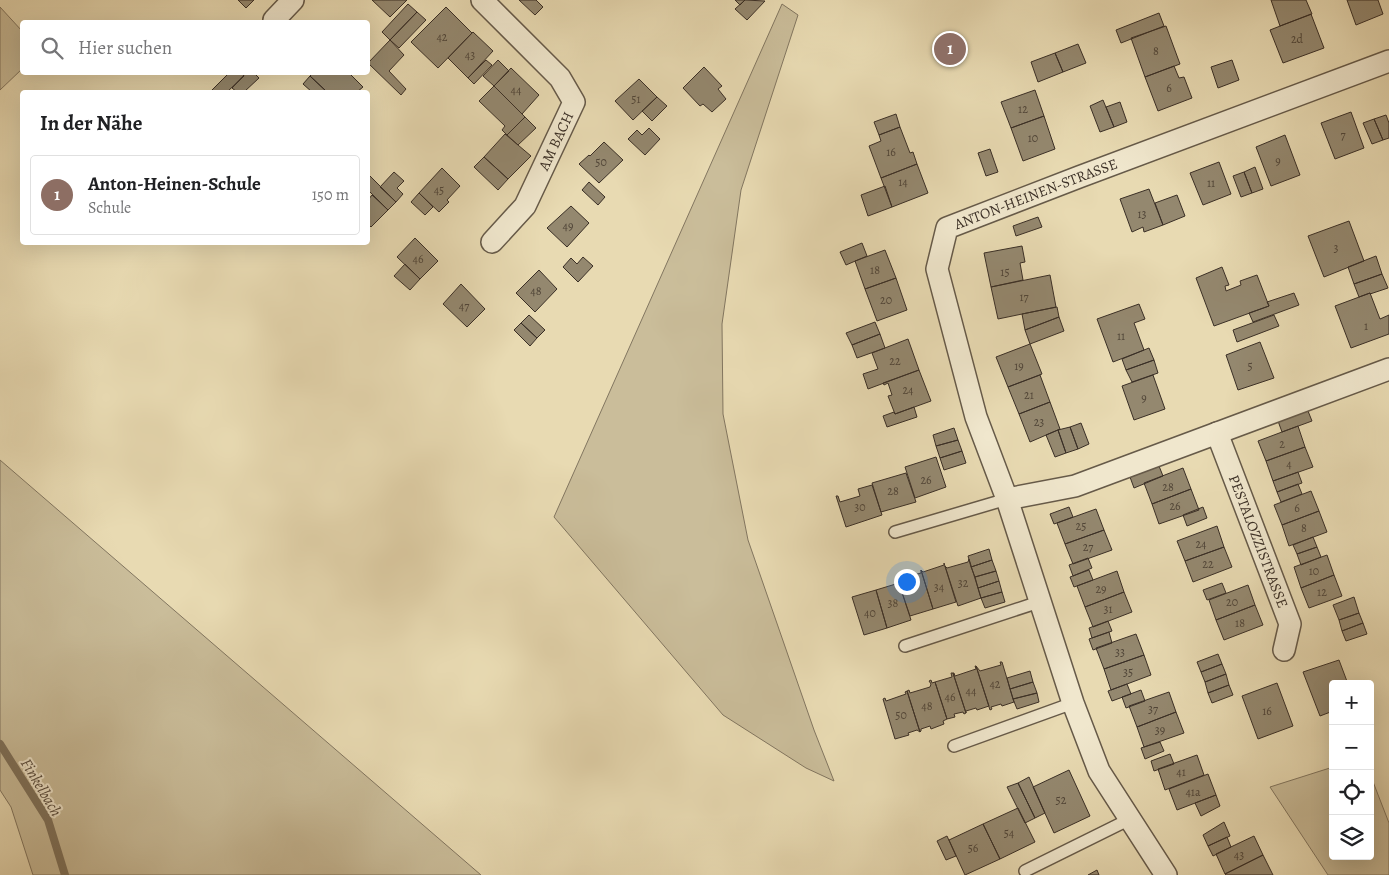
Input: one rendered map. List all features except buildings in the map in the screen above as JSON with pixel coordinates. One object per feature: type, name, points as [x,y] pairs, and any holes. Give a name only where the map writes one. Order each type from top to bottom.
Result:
[{"type":"street","points":[[274,20],[294,0]]},
{"type":"street","name":"AM BACH","points":[[482,0],[560,78],[574,102],[525,206],[492,242]]},
{"type":"street","name":"ANTON-HEINEN-STRASSE","points":[[1166,875],[1099,770],[1072,703],[1007,499],[976,417],[937,269],[947,228],[1088,173],[1389,61]]},
{"type":"street","points":[[1007,499],[1075,486],[1389,368]]},
{"type":"street","name":"PESTALOZZISTRASSE","points":[[1218,433],[1290,624],[1284,650]]},
{"type":"lane","points":[[895,532],[1007,499]]},
{"type":"lane","points":[[906,646],[1039,602]]},
{"type":"lane","points":[[954,746],[1072,703]]},
{"type":"lane","points":[[1024,871],[1130,819]]},
{"type":"shaded area","points":[[782,4],[798,15],[741,190],[722,324],[723,414],[748,540],[814,730],[834,781],[806,768],[723,715],[554,517]]},
{"type":"shaded area","points":[[0,7],[20,29],[20,71],[0,90]]},
{"type":"shaded area","points":[[0,460],[481,875],[33,875],[11,807],[0,790]]},
{"type":"shaded area","points":[[1329,768],[1329,860],[1374,860],[1374,784],[1389,823],[1389,875],[1328,875],[1270,787]]},
{"type":"waterway","name":"Finkelbach","points":[[0,744],[48,820],[65,875]]},
{"type":"place","name":"Anton-Heinen-Schule","points":[[950,49]]}]
